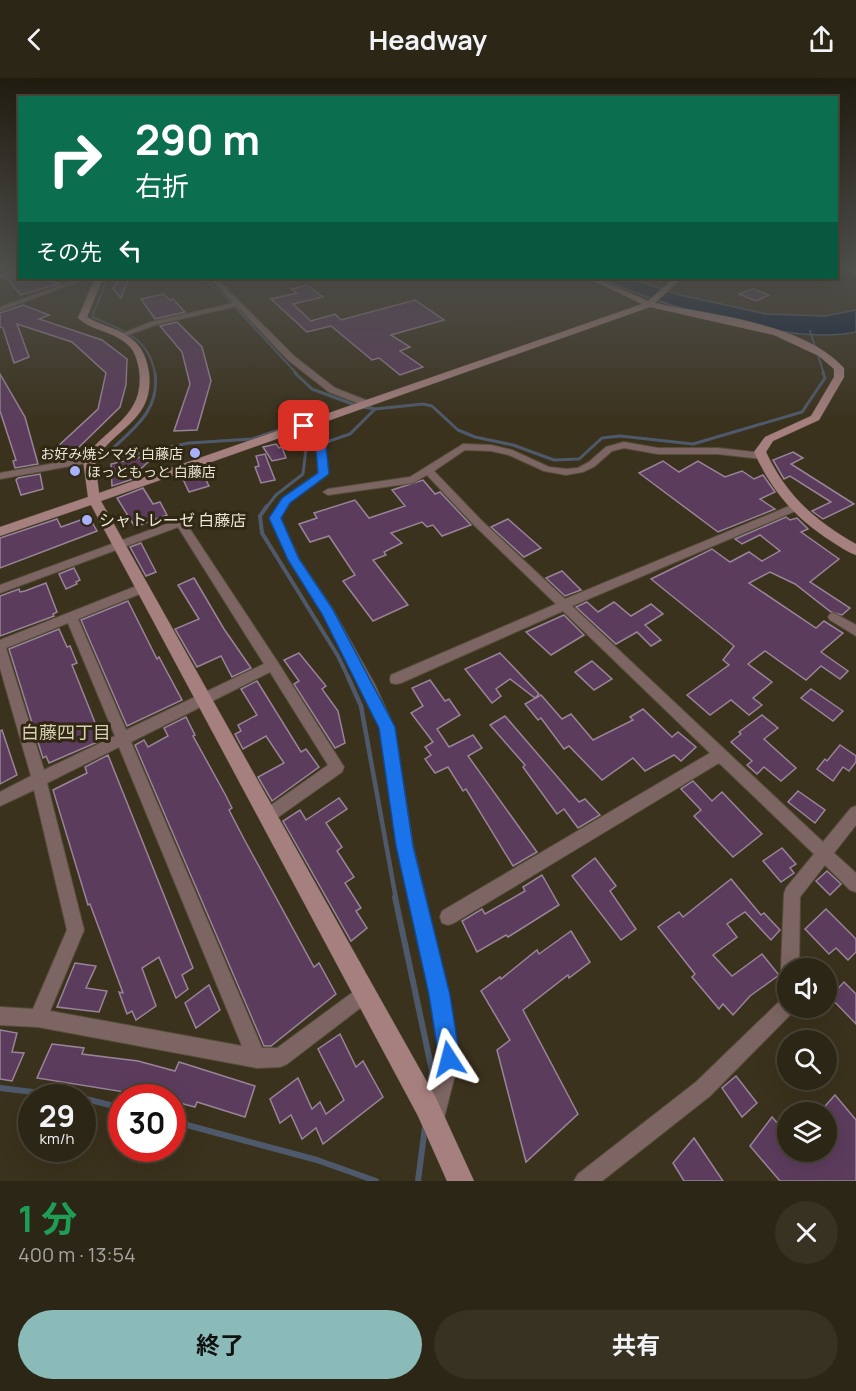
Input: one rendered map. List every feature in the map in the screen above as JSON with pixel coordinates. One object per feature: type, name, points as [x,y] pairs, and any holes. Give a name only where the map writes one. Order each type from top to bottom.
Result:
[{"type":"street","points":[[0,476],[89,460],[103,442],[137,412],[147,389],[142,360],[136,347],[120,336],[89,321]]},
{"type":"street","points":[[120,336],[155,321]]},
{"type":"street","points":[[255,321],[291,358],[332,390],[368,404]]},
{"type":"street","points":[[0,532],[599,321]]},
{"type":"street","points":[[731,321],[785,337],[822,354],[839,368],[839,377],[815,418],[769,439],[760,452],[775,481],[806,519],[823,532],[856,550]]},
{"type":"street","points":[[304,426],[321,441],[323,474],[286,500],[275,518],[294,560],[328,611],[387,727],[405,846],[440,995],[449,1059],[431,1115]]},
{"type":"street","points":[[328,492],[413,480],[463,447],[491,448],[512,453],[547,469],[566,472],[580,470],[592,464],[609,448],[624,445],[658,451],[718,451],[762,456]]},
{"type":"street","points":[[89,460],[94,499],[366,993],[431,1115],[461,1181]]},
{"type":"street","points":[[428,470],[478,523],[856,884]]},
{"type":"street","points":[[396,679],[566,605],[572,600],[796,507]]},
{"type":"street","points":[[0,589],[180,522],[337,766],[269,815]]},
{"type":"street","points":[[38,1018],[76,930],[39,779],[0,646],[143,588]]},
{"type":"street","points":[[72,616],[122,740],[258,1058]]},
{"type":"street","points":[[834,617],[856,631]]},
{"type":"street","points":[[0,799],[273,665]]},
{"type":"street","points":[[448,918],[721,754]]},
{"type":"street","points":[[790,958],[792,894],[856,813]]},
{"type":"street","points":[[0,1016],[38,1018],[258,1058],[280,1057],[366,993]]},
{"type":"street","points":[[585,1181],[703,1089],[777,1016]]},
{"type":"water","points":[[729,321],[856,321],[856,332],[829,335],[763,328]]},
{"type":"building","points":[[0,321],[46,321],[102,340],[127,359],[126,385],[120,407],[74,452],[55,449],[98,409],[106,373],[72,342],[17,324],[29,357],[14,363],[3,328],[0,327]]},
{"type":"building","points":[[296,321],[439,321],[391,335],[410,347],[400,351],[423,367],[400,375],[379,358],[372,360],[331,326],[307,332]]},
{"type":"building","points":[[177,322],[202,347],[211,381],[197,430],[174,431],[190,384],[182,352],[160,326]]},
{"type":"building","points":[[0,374],[25,417],[38,464],[15,468],[13,461],[16,460],[0,411]]},
{"type":"building","points":[[276,444],[279,448],[282,447],[286,458],[272,461],[263,447]]},
{"type":"building","points":[[793,452],[803,458],[791,464],[854,504],[823,519],[812,511],[831,502],[790,476],[784,479],[773,460]]},
{"type":"building","points":[[158,453],[134,475],[136,478],[112,486],[111,464]]},
{"type":"building","points":[[265,454],[275,480],[261,483],[255,467],[259,466],[256,456]]},
{"type":"building","points":[[663,461],[679,472],[698,461],[725,477],[742,471],[754,479],[763,475],[775,492],[760,499],[775,509],[718,532],[639,473]]},
{"type":"building","points":[[200,468],[209,486],[189,492],[181,475]]},
{"type":"building","points":[[40,474],[43,489],[21,495],[16,480]]},
{"type":"building","points":[[423,480],[435,494],[440,492],[471,525],[442,536],[433,525],[427,527],[422,522],[391,533],[402,543],[384,552],[386,555],[373,560],[408,605],[373,621],[343,581],[355,575],[329,536],[310,542],[299,524],[317,518],[314,513],[355,500],[369,518],[405,506],[392,490]]},
{"type":"building","points":[[143,488],[153,504],[160,502],[167,515],[135,527],[117,498]]},
{"type":"building","points":[[89,517],[97,531],[0,568],[0,538],[57,519],[61,527]]},
{"type":"building","points":[[786,517],[790,520],[797,518],[808,529],[801,532],[839,559],[810,582],[850,608],[842,615],[831,612],[795,584],[770,572],[749,583],[816,628],[824,621],[843,633],[821,652],[848,671],[840,679],[821,666],[806,680],[765,651],[748,664],[772,682],[753,698],[762,705],[749,715],[731,700],[710,715],[687,695],[729,665],[723,660],[734,646],[651,579],[712,549],[730,562],[749,552],[762,561],[780,551],[760,535],[742,544],[735,539]]},
{"type":"building","points":[[508,519],[541,548],[524,557],[491,527]]},
{"type":"building","points":[[141,543],[156,572],[146,576],[130,547]]},
{"type":"building","points":[[74,568],[80,580],[66,589],[59,574]]},
{"type":"building","points":[[562,571],[581,590],[565,596],[546,578]]},
{"type":"building","points":[[194,578],[224,629],[251,668],[232,677],[221,656],[197,667],[175,629],[199,619],[178,585]]},
{"type":"building","points":[[46,583],[57,612],[53,614],[54,616],[0,636],[0,596],[19,589],[20,592],[25,591]]},
{"type":"building","points":[[128,601],[157,659],[159,657],[182,700],[127,726],[81,620]]},
{"type":"building","points":[[587,602],[598,612],[614,602],[631,616],[651,604],[663,614],[645,625],[661,640],[651,646],[637,632],[616,644],[576,607]]},
{"type":"building","points":[[564,615],[584,635],[551,655],[526,632]]},
{"type":"building","points":[[59,629],[77,663],[72,665],[102,740],[49,763],[46,756],[43,758],[9,649]]},
{"type":"building","points":[[299,653],[326,686],[322,689],[338,711],[345,743],[335,748],[294,684],[299,681],[284,660]]},
{"type":"building","points":[[500,653],[539,694],[535,698],[510,679],[496,689],[501,696],[492,703],[465,669]]},
{"type":"building","points":[[592,661],[612,679],[594,690],[575,672]]},
{"type":"building","points":[[430,680],[445,701],[449,699],[460,715],[437,729],[449,747],[473,735],[482,748],[468,756],[537,852],[513,866],[466,789],[463,791],[448,767],[435,773],[425,759],[431,755],[425,747],[433,742],[411,713],[423,706],[412,688]]},
{"type":"building","points":[[257,681],[301,752],[306,749],[319,767],[272,801],[258,777],[284,763],[266,736],[243,749],[235,734],[241,731],[238,725],[257,715],[241,689]]},
{"type":"building","points":[[811,689],[843,711],[833,721],[801,698]]},
{"type":"building","points":[[541,695],[562,719],[571,714],[593,740],[633,720],[630,717],[643,709],[672,737],[678,732],[696,747],[681,761],[674,755],[645,771],[633,758],[602,780],[569,746],[564,749],[541,718],[538,720],[525,704]]},
{"type":"building","points":[[762,715],[778,728],[764,739],[796,768],[781,781],[764,767],[757,774],[747,765],[752,761],[731,742],[741,734],[739,732]]},
{"type":"building","points":[[505,716],[579,802],[585,799],[600,815],[578,828],[564,809],[557,814],[523,767],[525,765],[490,725]]},
{"type":"building","points":[[186,717],[195,735],[193,736],[232,808],[229,810],[244,839],[314,967],[319,963],[336,994],[271,1046],[264,1046],[135,745],[144,740],[148,747],[168,736],[164,728]]},
{"type":"building","points":[[2,730],[17,775],[0,784],[0,731]]},
{"type":"building","points":[[840,745],[856,756],[856,762],[849,771],[843,767],[833,781],[817,769]]},
{"type":"building","points":[[108,755],[193,968],[182,975],[188,989],[176,998],[159,957],[142,968],[156,1006],[136,1020],[132,1011],[127,1014],[119,992],[123,993],[90,904],[88,905],[53,790],[87,773],[85,767]]},
{"type":"building","points":[[693,781],[712,801],[722,792],[762,834],[733,857],[694,816],[701,810],[681,789]]},
{"type":"building","points":[[798,791],[825,810],[815,823],[788,802]]},
{"type":"building","points":[[339,798],[347,809],[326,823],[342,847],[337,851],[354,877],[345,883],[361,908],[356,911],[367,928],[351,941],[283,821],[300,810],[306,820]]},
{"type":"building","points":[[782,848],[796,864],[790,868],[794,873],[781,882],[763,861]]},
{"type":"building","points":[[595,858],[616,886],[610,891],[636,929],[621,940],[572,876]]},
{"type":"building","points":[[827,871],[841,884],[830,895],[816,881]]},
{"type":"building","points":[[542,875],[559,905],[508,937],[506,935],[477,952],[462,921],[482,909],[485,914],[525,891],[523,887]]},
{"type":"building","points":[[731,879],[761,915],[764,913],[780,930],[771,940],[745,912],[727,924],[737,937],[713,955],[732,976],[762,954],[777,973],[777,976],[750,996],[733,1015],[723,1004],[719,1009],[692,977],[695,974],[658,927],[679,912],[683,917]]},
{"type":"building","points":[[826,909],[856,939],[856,952],[848,960],[836,948],[829,954],[805,929]]},
{"type":"building","points":[[571,931],[590,962],[569,978],[568,975],[523,1010],[578,1114],[526,1162],[497,1050],[510,1040],[481,991],[500,977],[501,979],[537,950],[539,954]]},
{"type":"building","points":[[75,963],[96,966],[86,988],[107,991],[99,1012],[57,1007]]},
{"type":"building","points":[[844,982],[856,994],[856,1024],[837,1004],[837,990]]},
{"type":"building","points":[[209,985],[220,1010],[196,1028],[185,1003]]},
{"type":"building","points":[[0,1030],[17,1033],[12,1052],[24,1053],[12,1081],[0,1079]]},
{"type":"building","points":[[340,1034],[356,1067],[363,1061],[383,1097],[323,1144],[316,1128],[302,1139],[291,1115],[280,1123],[270,1099],[298,1078],[312,1109],[320,1102],[326,1114],[344,1100],[318,1049]]},
{"type":"building","points":[[52,1044],[84,1048],[82,1054],[138,1061],[175,1071],[179,1062],[255,1086],[245,1117],[197,1102],[195,1107],[186,1105],[186,1084],[108,1084],[108,1089],[96,1087],[96,1084],[75,1084],[37,1078]]},
{"type":"building","points":[[736,1076],[757,1103],[742,1117],[722,1088]]},
{"type":"building","points":[[835,1095],[856,1120],[856,1181],[780,1181],[750,1146],[772,1117],[777,1123],[777,1162],[837,1162],[837,1102],[829,1102]]},
{"type":"building","points":[[694,1138],[723,1181],[684,1181],[673,1163]]},
{"type":"waterway","points":[[102,321],[124,331],[140,343],[152,361],[155,374]]},
{"type":"waterway","points":[[249,321],[297,374]]},
{"type":"waterway","points":[[810,331],[824,374]]},
{"type":"waterway","points":[[295,373],[312,389],[355,405]]},
{"type":"waterway","points":[[375,409],[423,404],[432,406],[458,430],[475,437],[513,445],[554,460],[579,459],[602,438],[620,436],[693,444],[802,412],[825,378],[823,373]]},
{"type":"waterway","points":[[155,374],[153,398],[149,408],[136,426],[109,452],[126,456],[189,443],[252,439],[297,424]]},
{"type":"waterway","points":[[363,407],[375,409]]},
{"type":"waterway","points":[[266,508],[276,495],[303,474],[306,449],[350,434],[375,409]]},
{"type":"waterway","points":[[267,506],[260,516],[262,533],[338,656],[349,679]]},
{"type":"waterway","points":[[348,677],[361,706],[396,899]]},
{"type":"waterway","points":[[395,897],[432,1071],[429,1090]]},
{"type":"waterway","points":[[0,1088],[82,1098],[108,1104]]},
{"type":"waterway","points":[[186,1125],[317,1160],[376,1181]]},
{"type":"waterway","points":[[418,1181],[425,1127]]},
{"type":"place","name":"お好み焼シマダ 白藤店","points":[[195,453]]},
{"type":"place","name":"ほっともっと 白藤店","points":[[75,471]]},
{"type":"place","name":"シャトレーゼ 白藤店","points":[[87,520]]},
{"type":"district","name":"白藤四丁目","points":[[66,732]]},
{"type":"route","points":[[304,426],[320,437],[323,474],[286,500],[275,518],[294,560],[328,611],[370,689],[387,727],[405,846],[440,995],[449,1059]]}]
